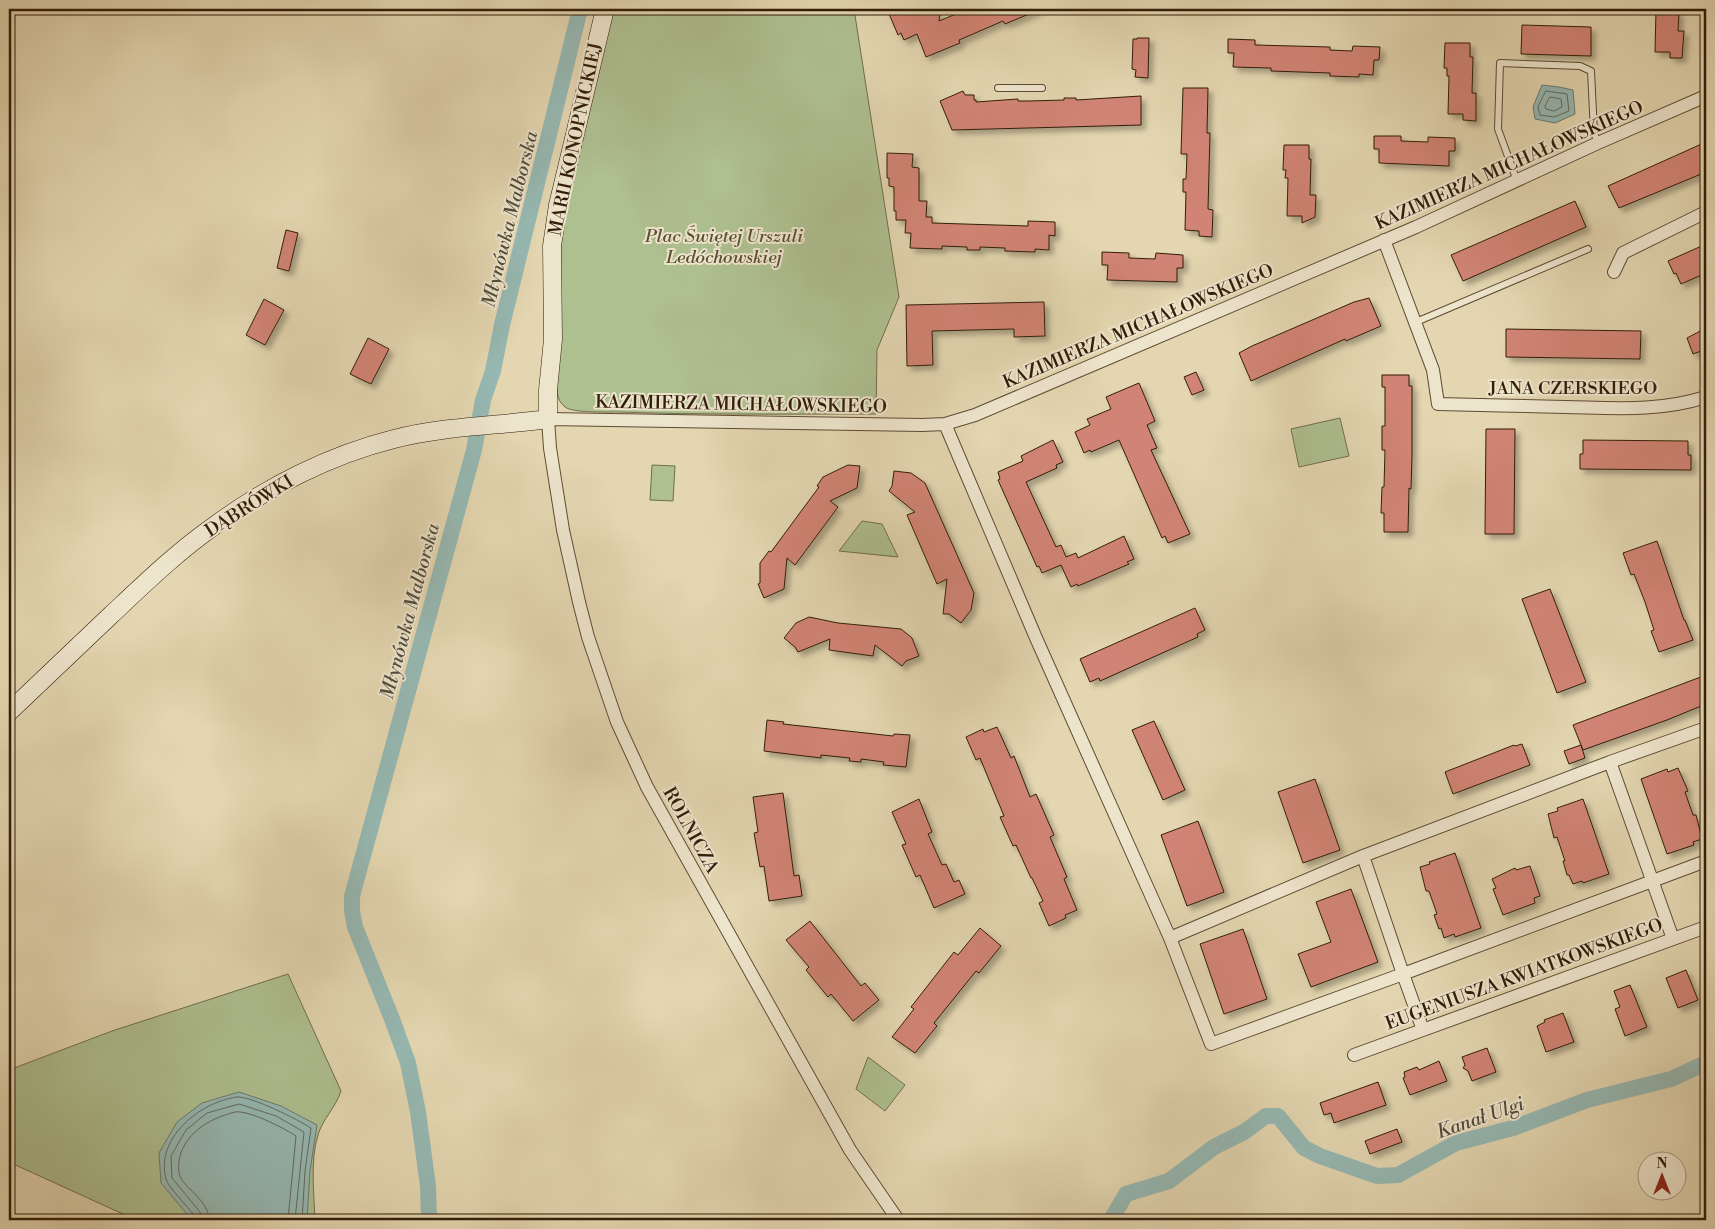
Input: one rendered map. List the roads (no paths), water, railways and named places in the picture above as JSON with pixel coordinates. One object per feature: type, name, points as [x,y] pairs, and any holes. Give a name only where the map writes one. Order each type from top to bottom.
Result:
[{"type":"street","name":"MARII KONOPNICKIEJ","points":[[548,419],[548,390],[553,339],[551,267],[554,227],[605,9]]},
{"type":"street","name":"KAZIMIERZA MICHAŁOWSKIEGO","points":[[548,419],[881,425],[945,424],[975,415],[1384,240],[1706,96]]},
{"type":"street","points":[[1614,272],[1623,252],[1706,212]]},
{"type":"street","points":[[1384,240],[1416,322]]},
{"type":"street","name":"JANA CZERSKIEGO","points":[[1416,322],[1433,370],[1438,404],[1659,408],[1706,397]]},
{"type":"street","name":"DĄBRÓWKI","points":[[9,712],[140,588],[196,540],[239,509],[288,480],[349,453],[417,433],[548,419]]},
{"type":"street","name":"ROLNICZA","points":[[548,419],[550,448],[562,530],[588,638],[617,722],[647,787],[850,1150],[898,1220]]},
{"type":"street","points":[[945,424],[1040,647],[1170,938],[1211,1044],[1706,861]]},
{"type":"street","points":[[1170,938],[1363,856],[1610,762],[1706,728]]},
{"type":"street","points":[[1610,762],[1673,939]]},
{"type":"street","points":[[1363,856],[1423,1030]]},
{"type":"street","name":"EUGENIUSZA KWIATKOWSKIEGO","points":[[1354,1055],[1706,926]]},
{"type":"lane","points":[[1518,181],[1498,129],[1500,63],[1580,66],[1591,71],[1594,133],[1598,143]]},
{"type":"lane","points":[[998,88],[1042,88]]},
{"type":"lane","points":[[1416,322],[1588,249]]},
{"type":"water","points":[[1542,85],[1573,90],[1575,114],[1555,123],[1535,119],[1533,107]]},
{"type":"water","points":[[239,1092],[281,1106],[317,1125],[310,1171],[307,1220],[192,1220],[161,1183],[159,1153],[177,1122],[202,1103]]},
{"type":"waterway","name":"Młynówka Malborska","points":[[429,1220],[428,1186],[418,1112],[408,1063],[355,927],[352,896],[474,450],[483,400],[493,371],[502,325],[580,9]]},
{"type":"waterway","name":"Kanał Ulgi","points":[[1111,1220],[1126,1194],[1169,1181],[1214,1147],[1244,1132],[1266,1116],[1278,1116],[1304,1148],[1320,1156],[1377,1176],[1398,1175],[1456,1143],[1513,1128],[1587,1100],[1671,1079],[1706,1063]]},
{"type":"park label","name":"Plac Świętej Urszuli Ledóchowskiej","points":[[724,246]]}]
